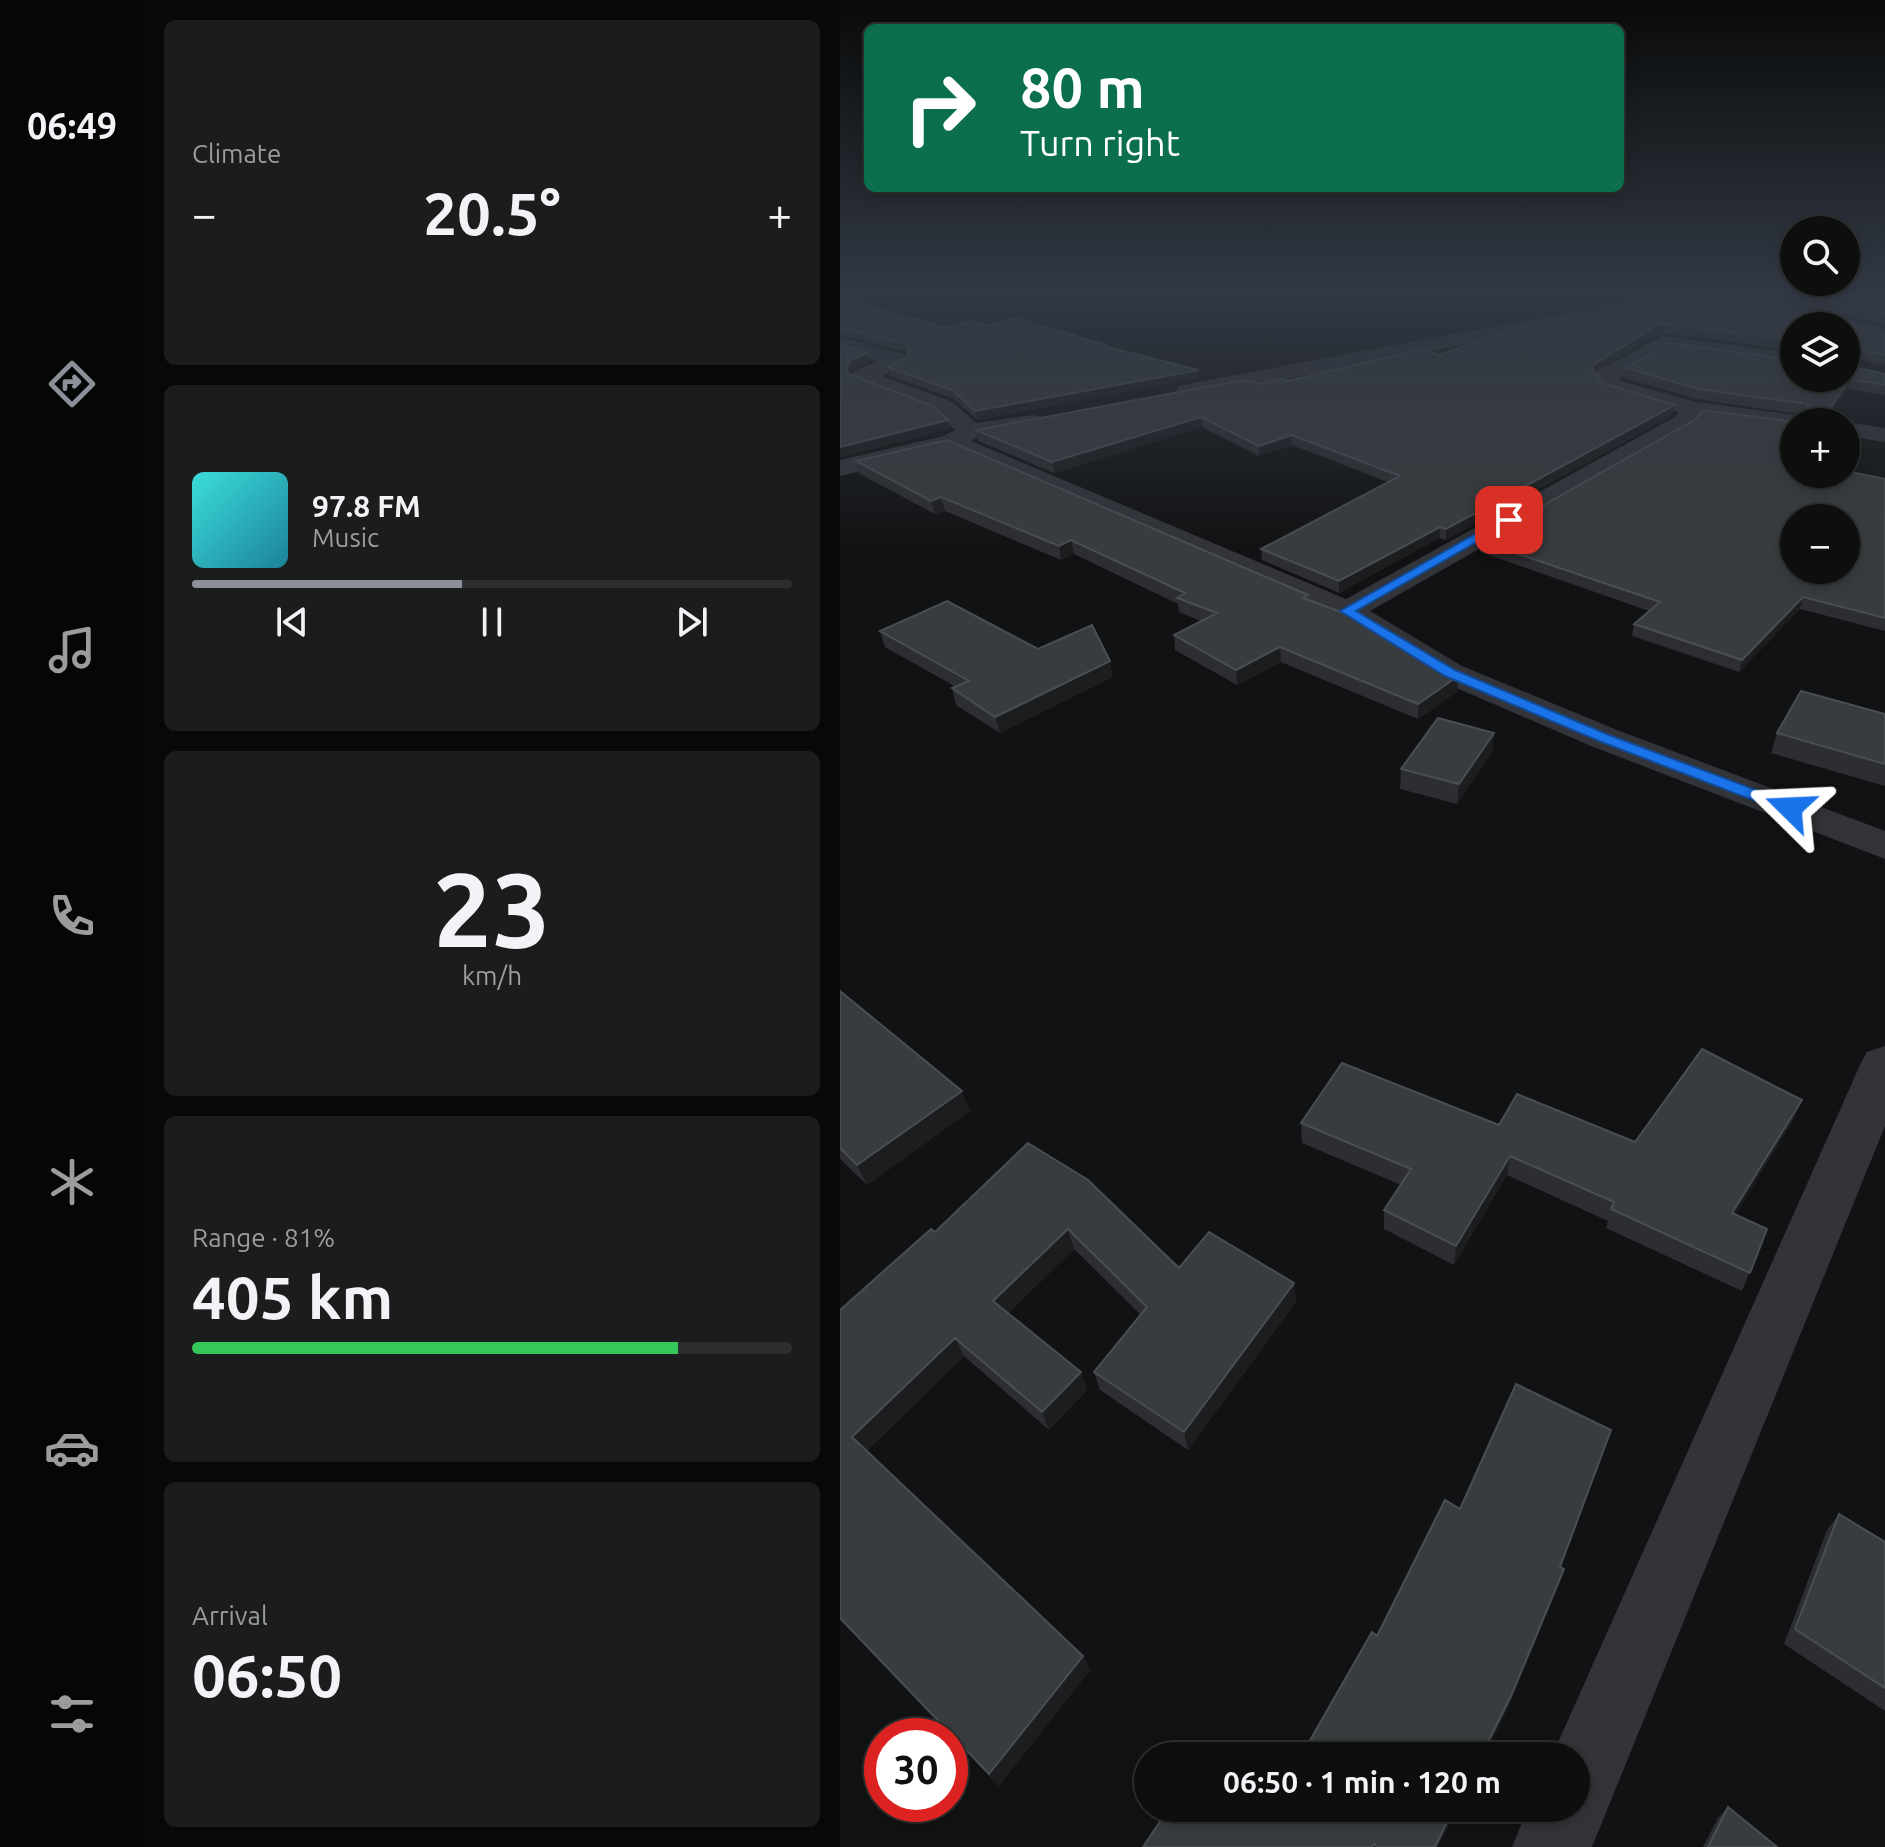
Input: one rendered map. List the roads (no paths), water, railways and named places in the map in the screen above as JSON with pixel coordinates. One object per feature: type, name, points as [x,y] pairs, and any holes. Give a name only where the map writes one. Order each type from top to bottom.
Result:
[{"type":"street","points":[[868,378],[945,407],[961,436],[1347,611],[1450,673],[1604,738],[1885,846]]},
{"type":"street","points":[[1158,397],[1256,378]]},
{"type":"street","points":[[1605,378],[1610,385],[1694,409],[1780,420]]},
{"type":"street","points":[[1347,611],[1684,422],[1694,409]]},
{"type":"street","points":[[840,468],[961,436],[1053,418]]},
{"type":"street","points":[[1860,431],[1885,435]]},
{"type":"street","points":[[1590,1758],[1885,1065]]},
{"type":"street","points":[[1552,1847],[1563,1822]]}]
